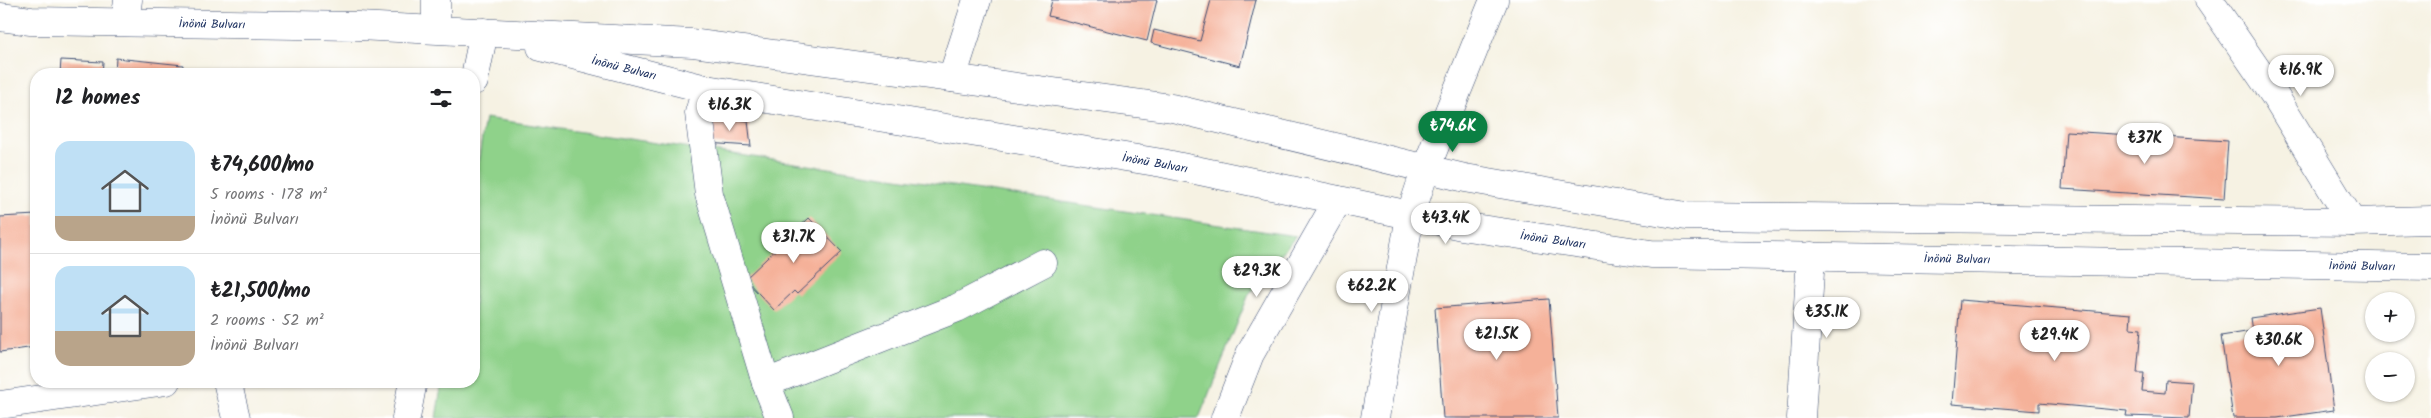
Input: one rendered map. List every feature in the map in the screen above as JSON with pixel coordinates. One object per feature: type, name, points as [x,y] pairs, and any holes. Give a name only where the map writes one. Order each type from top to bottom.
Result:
[{"type":"main road","points":[[436,0],[436,29]]},
{"type":"main road","points":[[952,78],[976,0]]},
{"type":"main road","points":[[1375,418],[1410,216],[1426,168],[1494,0]]},
{"type":"main road","points":[[2209,0],[2274,93],[2352,222]]},
{"type":"main road","name":"İnönü Bulvarı","points":[[0,26],[127,11],[692,43],[1172,108],[1465,178],[1686,216],[2352,222],[2431,220]]},
{"type":"main road","name":"İnönü Bulvarı","points":[[0,18],[31,21]]},
{"type":"main road","points":[[477,68],[484,32]]},
{"type":"main road","name":"İnönü Bulvarı","points":[[484,32],[706,89],[1162,163],[1467,227],[1650,254],[2431,267]]},
{"type":"main road","points":[[706,89],[699,113],[709,194],[766,383],[780,418]]},
{"type":"main road","points":[[1225,418],[1250,354],[1338,200]]},
{"type":"main road","points":[[1801,418],[1811,256]]},
{"type":"main road","points":[[766,383],[957,308],[1044,263]]},
{"type":"main road","points":[[0,405],[118,388]]},
{"type":"main road","points":[[229,388],[236,418]]},
{"type":"main road","points":[[406,418],[412,388]]},
{"type":"green space","points":[[485,118],[1296,236],[1249,294],[1199,418],[436,418],[441,388],[480,388],[480,150]]},
{"type":"building","points":[[1052,0],[1157,0],[1147,41],[1048,16]]},
{"type":"building","points":[[1211,0],[1256,0],[1240,66],[1151,43],[1154,30],[1200,41]]},
{"type":"building","points":[[116,58],[183,65],[183,68],[115,68]]},
{"type":"building","points":[[61,60],[103,62],[102,68],[60,68]]},
{"type":"building","points":[[716,115],[748,121],[751,146],[706,143]]},
{"type":"building","points":[[2066,131],[2228,141],[2224,199],[2062,189]]},
{"type":"building","points":[[30,215],[30,348],[0,352],[0,217]]},
{"type":"building","points":[[809,218],[842,252],[797,294],[794,291],[774,310],[745,279]]},
{"type":"building","points":[[1549,299],[1558,418],[1443,418],[1435,308]]},
{"type":"building","points":[[1960,300],[2131,314],[2130,328],[2141,329],[2137,373],[2144,373],[2142,391],[2165,393],[2166,380],[2192,382],[2189,418],[2126,416],[2127,411],[2039,403],[2039,411],[1952,404]]},
{"type":"building","points":[[2320,308],[2334,410],[2277,418],[2233,418],[2221,336],[2252,331],[2250,318]]}]
